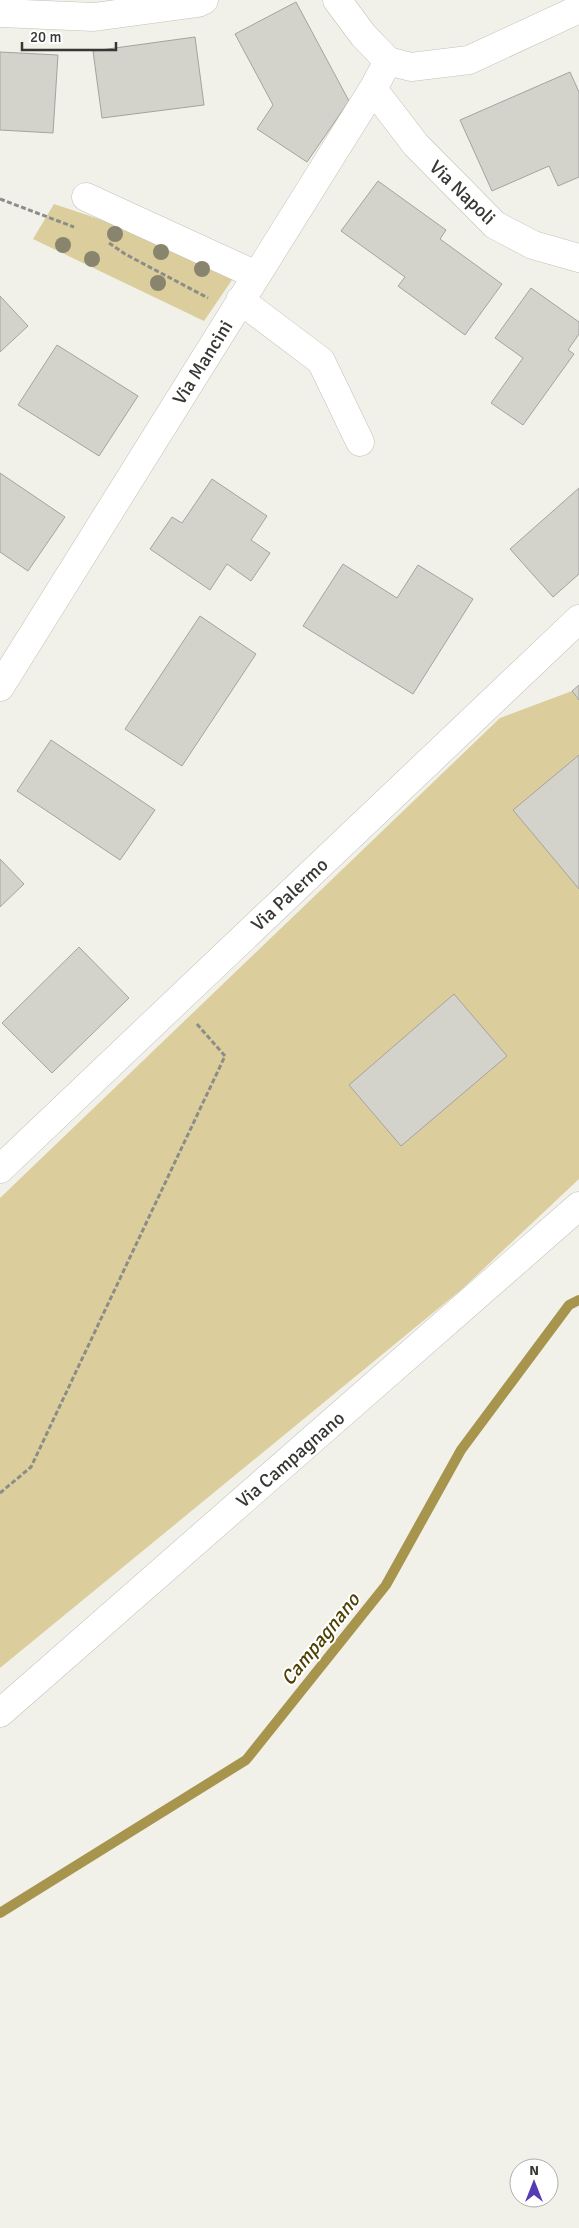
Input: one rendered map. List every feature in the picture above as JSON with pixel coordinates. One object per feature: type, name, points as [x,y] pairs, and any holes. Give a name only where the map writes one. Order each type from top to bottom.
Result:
[{"type":"street","points":[[0,13],[94,18],[198,3],[204,0]]},
{"type":"street","points":[[337,0],[363,35],[388,61],[411,67],[469,60],[579,9]]},
{"type":"street","name":"Via Mancini","points":[[0,687],[8,661],[229,301],[256,275],[373,90],[388,61]]},
{"type":"street","name":"Via Napoli","points":[[373,90],[416,145],[495,225],[533,245],[579,258]]},
{"type":"street","points":[[86,197],[256,275]]},
{"type":"street","points":[[229,301],[321,361],[360,442]]},
{"type":"street","name":"Via Palermo","points":[[0,1169],[579,619]]},
{"type":"street","name":"Via Campagnano","points":[[0,1713],[579,1206]]},
{"type":"path","points":[[0,199],[83,230]]},
{"type":"path","points":[[102,237],[124,254],[229,301]]},
{"type":"path","points":[[0,1493],[31,1468],[225,1056],[195,1022]]},
{"type":"shaded area","points":[[54,204],[147,235],[234,277],[204,321],[33,239]]},
{"type":"shaded area","points":[[572,691],[579,700],[579,1179],[462,1289],[0,1668],[0,1198],[500,718]]},
{"type":"building","points":[[296,2],[349,101],[307,162],[257,129],[273,105],[235,34]]},
{"type":"building","points":[[195,37],[204,105],[102,118],[93,51]]},
{"type":"building","points":[[0,52],[58,55],[53,133],[0,130]]},
{"type":"building","points":[[570,72],[579,92],[579,177],[558,186],[549,166],[492,191],[460,120]]},
{"type":"building","points":[[378,181],[446,230],[440,239],[502,284],[465,335],[398,286],[405,277],[341,231]]},
{"type":"building","points":[[531,288],[579,322],[579,334],[568,350],[574,354],[523,425],[491,403],[523,358],[495,338]]},
{"type":"building","points":[[0,296],[28,326],[0,352]]},
{"type":"building","points":[[57,345],[138,396],[99,456],[18,405]]},
{"type":"building","points":[[0,473],[65,517],[28,571],[0,552]]},
{"type":"building","points":[[212,479],[267,516],[251,540],[270,553],[251,581],[227,564],[210,590],[150,549],[172,517],[182,523]]},
{"type":"building","points":[[579,488],[579,574],[553,597],[510,549]]},
{"type":"building","points":[[343,564],[397,598],[418,565],[473,599],[413,694],[303,626]]},
{"type":"building","points":[[200,616],[256,654],[182,766],[125,729]]},
{"type":"building","points":[[579,685],[579,700],[572,691]]},
{"type":"building","points":[[51,740],[155,810],[120,860],[17,791]]},
{"type":"building","points":[[579,755],[579,889],[513,810]]},
{"type":"building","points":[[0,859],[24,884],[0,907]]},
{"type":"building","points":[[79,947],[129,998],[52,1073],[2,1023]]},
{"type":"building","points":[[454,994],[507,1056],[401,1146],[349,1085]]},
{"type":"waterway","name":"Campagnano","points":[[0,1913],[246,1760],[386,1585],[461,1450],[569,1305],[579,1300]]}]
